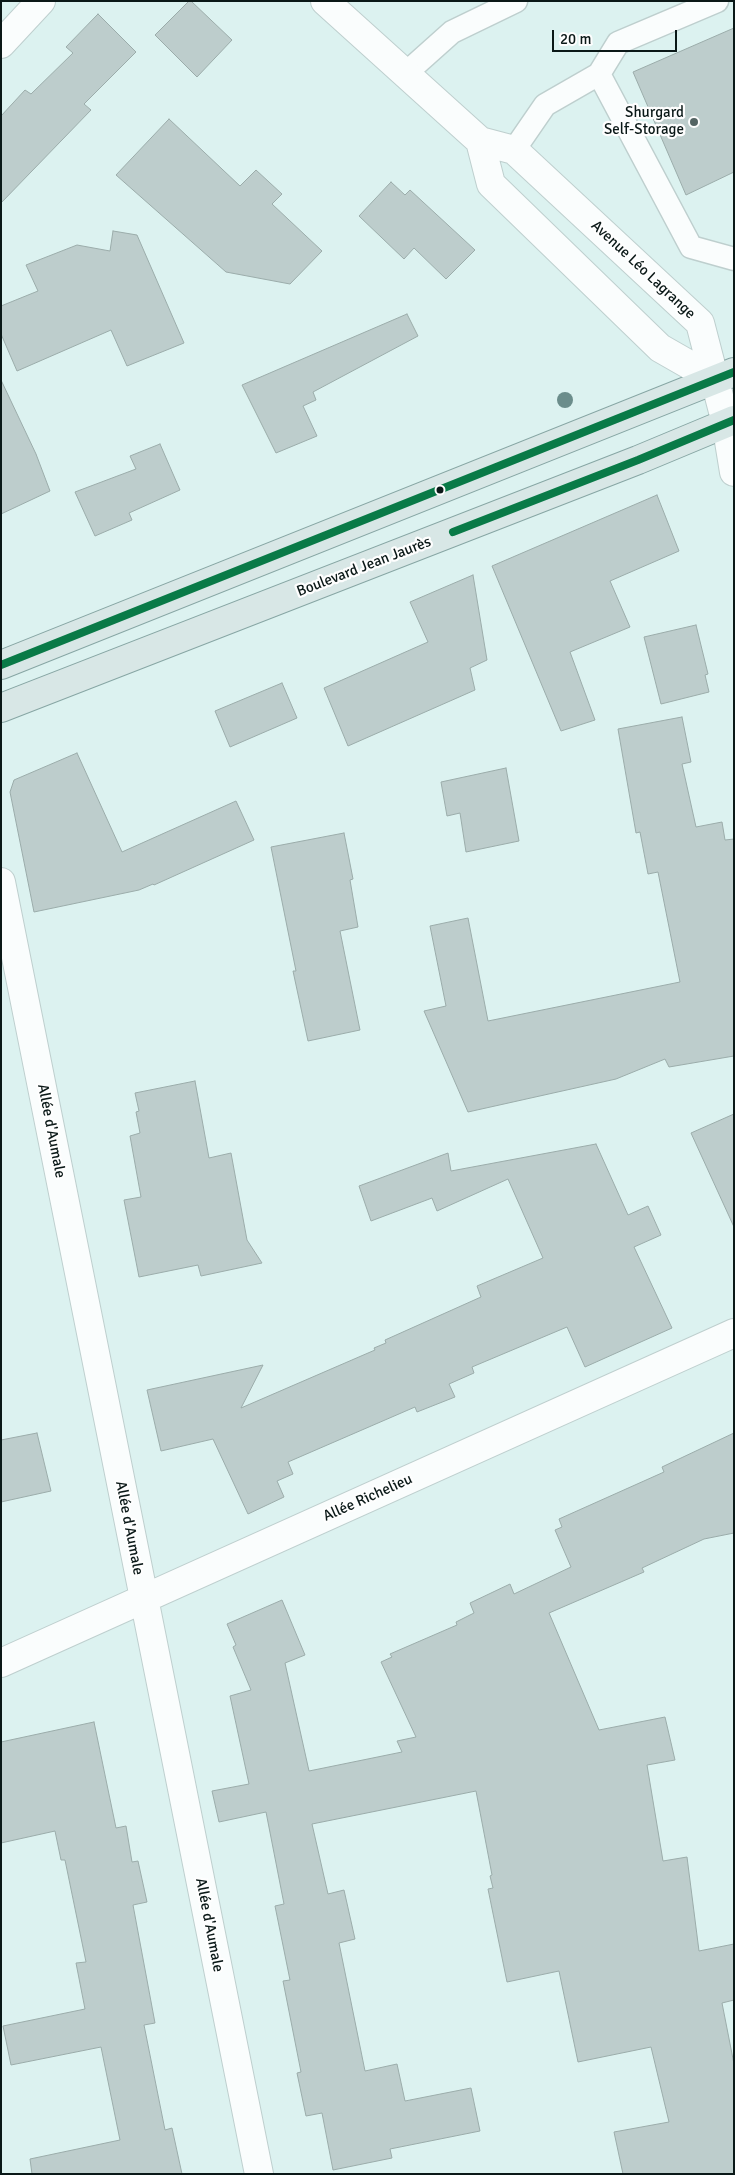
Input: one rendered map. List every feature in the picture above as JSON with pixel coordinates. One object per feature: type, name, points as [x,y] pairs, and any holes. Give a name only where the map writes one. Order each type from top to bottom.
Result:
[{"type":"main road","points":[[1,665],[725,376]]},
{"type":"main road","name":"Boulevard Jean Jaurès","points":[[1,708],[638,460],[730,422]]},
{"type":"street","points":[[1,44],[41,1]]},
{"type":"street","name":"Avenue Léo Lagrange","points":[[325,1],[480,141],[514,150],[700,323],[725,376],[734,472]]},
{"type":"street","points":[[480,141],[490,184],[660,348],[725,376]]},
{"type":"street","name":"Allée d'Aumale","points":[[1,882],[259,2174]]},
{"type":"street","name":"Allée Richelieu","points":[[1,1663],[734,1333]]},
{"type":"lane","points":[[406,74],[452,32],[516,1]]},
{"type":"lane","points":[[514,150],[545,106],[599,74],[618,43],[717,1]]},
{"type":"lane","points":[[599,74],[691,246],[734,258]]},
{"type":"building","points":[[189,1],[232,40],[197,77],[155,35]]},
{"type":"building","points":[[98,14],[136,52],[84,104],[91,110],[1,203],[1,116],[25,90],[31,94],[73,53],[66,47]]},
{"type":"building","name":"Shurgard Self-Storage","points":[[734,28],[734,172],[686,195],[633,72]]},
{"type":"building","points":[[169,119],[240,186],[256,170],[282,194],[272,204],[322,251],[290,284],[226,272],[116,175]]},
{"type":"building","points":[[391,182],[405,195],[410,190],[475,250],[446,279],[414,248],[404,259],[359,216]]},
{"type":"building","points":[[113,231],[137,235],[184,343],[127,366],[111,330],[17,371],[1,334],[1,306],[38,291],[26,265],[77,245],[110,251]]},
{"type":"building","points":[[407,314],[418,336],[313,392],[316,400],[303,406],[317,436],[276,453],[242,385]]},
{"type":"building","points":[[1,380],[36,454],[50,491],[1,514]]},
{"type":"building","points":[[160,444],[180,490],[129,513],[132,520],[95,536],[75,492],[136,469],[130,456]]},
{"type":"building","points":[[657,495],[679,551],[610,581],[630,627],[570,652],[595,720],[561,731],[492,566]]},
{"type":"building","points":[[473,575],[487,660],[470,668],[475,690],[348,746],[324,688],[428,642],[410,602]]},
{"type":"building","points":[[696,625],[708,674],[705,675],[709,692],[661,704],[644,637]]},
{"type":"building","points":[[282,683],[297,718],[230,747],[215,711]]},
{"type":"building","points":[[682,717],[691,762],[682,764],[696,827],[722,822],[725,840],[734,839],[734,1056],[669,1067],[665,1059],[616,1079],[468,1112],[424,1011],[446,1006],[430,926],[468,918],[488,1021],[680,982],[658,872],[648,874],[640,832],[636,833],[618,729]]},
{"type":"building","points":[[77,753],[122,852],[236,801],[254,840],[139,890],[34,912],[10,792],[14,780]]},
{"type":"building","points":[[506,768],[519,841],[466,852],[460,813],[447,816],[441,782]]},
{"type":"building","points":[[344,833],[353,879],[350,880],[358,927],[340,931],[360,1030],[308,1041],[293,971],[296,971],[271,847]]},
{"type":"building","points":[[195,1081],[209,1158],[231,1153],[247,1240],[262,1263],[201,1276],[198,1265],[139,1277],[124,1200],[141,1197],[130,1136],[140,1133],[136,1112],[139,1111],[135,1093]]},
{"type":"building","points":[[734,1114],[734,1227],[691,1133]]},
{"type":"building","points":[[596,1144],[628,1215],[648,1206],[661,1235],[634,1247],[672,1328],[585,1367],[567,1327],[472,1367],[474,1373],[449,1384],[455,1397],[417,1412],[415,1407],[288,1462],[293,1474],[277,1481],[284,1497],[248,1514],[213,1439],[161,1451],[147,1390],[263,1365],[241,1408],[375,1350],[374,1348],[386,1343],[385,1340],[481,1297],[477,1286],[543,1258],[508,1179],[437,1211],[432,1198],[371,1221],[359,1186],[448,1153],[451,1171]]},
{"type":"building","points":[[37,1433],[51,1491],[1,1502],[1,1440]]},
{"type":"building","points":[[734,1433],[734,1533],[704,1539],[642,1568],[644,1572],[549,1613],[599,1730],[665,1717],[675,1760],[647,1765],[663,1861],[687,1857],[699,1951],[734,1944],[734,2000],[722,2003],[734,2064],[734,2174],[623,2174],[614,2132],[669,2122],[651,2047],[578,2062],[559,1971],[507,1982],[488,1889],[493,1888],[490,1876],[492,1875],[476,1791],[312,1824],[328,1894],[344,1890],[355,1939],[339,1943],[365,2071],[397,2064],[405,2101],[471,2088],[480,2131],[390,2149],[392,2158],[333,2170],[322,2113],[306,2116],[297,2073],[301,2072],[283,1981],[290,1980],[275,1906],[284,1904],[266,1812],[219,1822],[212,1791],[249,1784],[230,1696],[251,1690],[233,1647],[236,1645],[227,1624],[282,1600],[305,1655],[285,1663],[309,1771],[402,1752],[397,1741],[416,1737],[381,1662],[392,1657],[390,1654],[457,1625],[456,1622],[474,1613],[470,1603],[510,1584],[514,1594],[571,1567],[555,1530],[562,1527],[559,1519],[664,1472],[662,1467]]},
{"type":"building","points":[[94,1722],[116,1828],[126,1826],[132,1862],[138,1861],[147,1902],[133,1905],[155,2023],[144,2025],[165,2130],[172,2128],[182,2174],[32,2174],[30,2159],[120,2140],[101,2047],[11,2065],[3,2026],[85,2009],[76,1963],[86,1962],[65,1860],[61,1860],[55,1831],[1,1843],[1,1742]]},
{"type":"transit line","points":[[1,665],[734,372]]},
{"type":"transit line","points":[[453,532],[638,460],[734,420]]},
{"type":"place","name":"Shurgard Self-Storage","points":[[694,122]]}]
